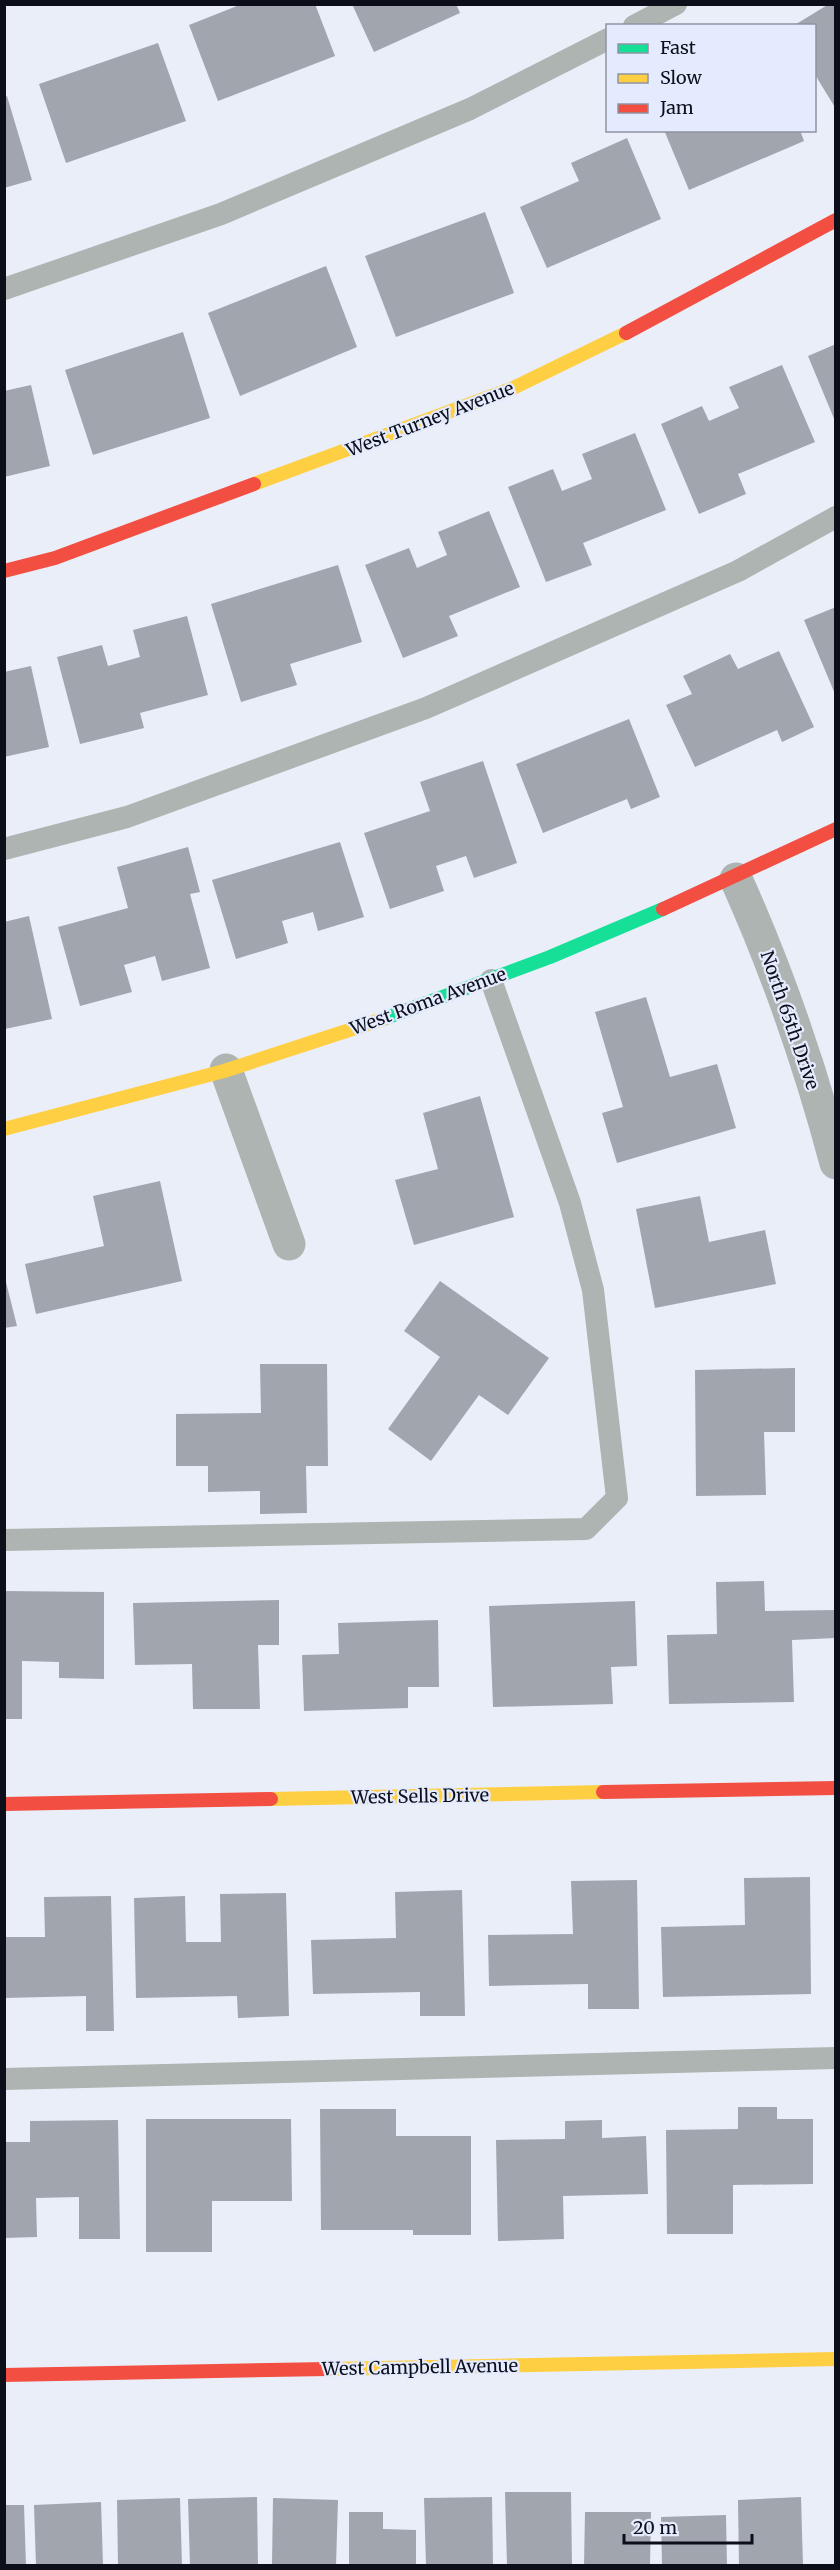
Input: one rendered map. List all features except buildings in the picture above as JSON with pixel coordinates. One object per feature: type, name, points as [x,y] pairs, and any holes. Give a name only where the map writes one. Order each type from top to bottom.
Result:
[{"type":"street","name":"West Turney Avenue","points":[[4,571],[87,547],[513,388],[666,314],[836,220]]},
{"type":"street","name":"West Roma Avenue","points":[[4,1129],[226,1070],[491,980],[736,879],[836,829]]},
{"type":"street","name":"North 65th Drive","points":[[736,879],[764,946],[826,1125],[836,1163]]},
{"type":"street","points":[[226,1070],[289,1244]]},
{"type":"street","name":"West Sells Drive","points":[[4,1803],[836,1788]]},
{"type":"street","name":"West Campbell Avenue","points":[[4,2375],[836,2359]]},
{"type":"lane","points":[[638,24],[676,4]]},
{"type":"lane","points":[[4,289],[232,210],[470,108],[606,40]]},
{"type":"lane","points":[[4,849],[127,817],[426,708],[738,571],[836,517]]},
{"type":"lane","points":[[4,1540],[586,1529],[617,1498],[593,1290],[570,1203],[491,980]]},
{"type":"lane","points":[[4,2079],[836,2058]]},
{"type":"traffic: fast","points":[[383,1019],[550,957],[663,909]]},
{"type":"traffic: slow","points":[[254,484],[513,388],[626,333]]},
{"type":"traffic: slow","points":[[4,1129],[224,1071],[383,1019]]},
{"type":"traffic: slow","points":[[271,1799],[603,1792]]},
{"type":"traffic: slow","points":[[328,2369],[836,2359]]},
{"type":"traffic: jam","points":[[626,333],[836,220]]},
{"type":"traffic: jam","points":[[4,571],[55,558],[254,484]]},
{"type":"traffic: jam","points":[[663,909],[836,829]]},
{"type":"traffic: jam","points":[[603,1792],[836,1788]]},
{"type":"traffic: jam","points":[[4,1804],[271,1799]]},
{"type":"traffic: jam","points":[[4,2375],[328,2369]]}]
